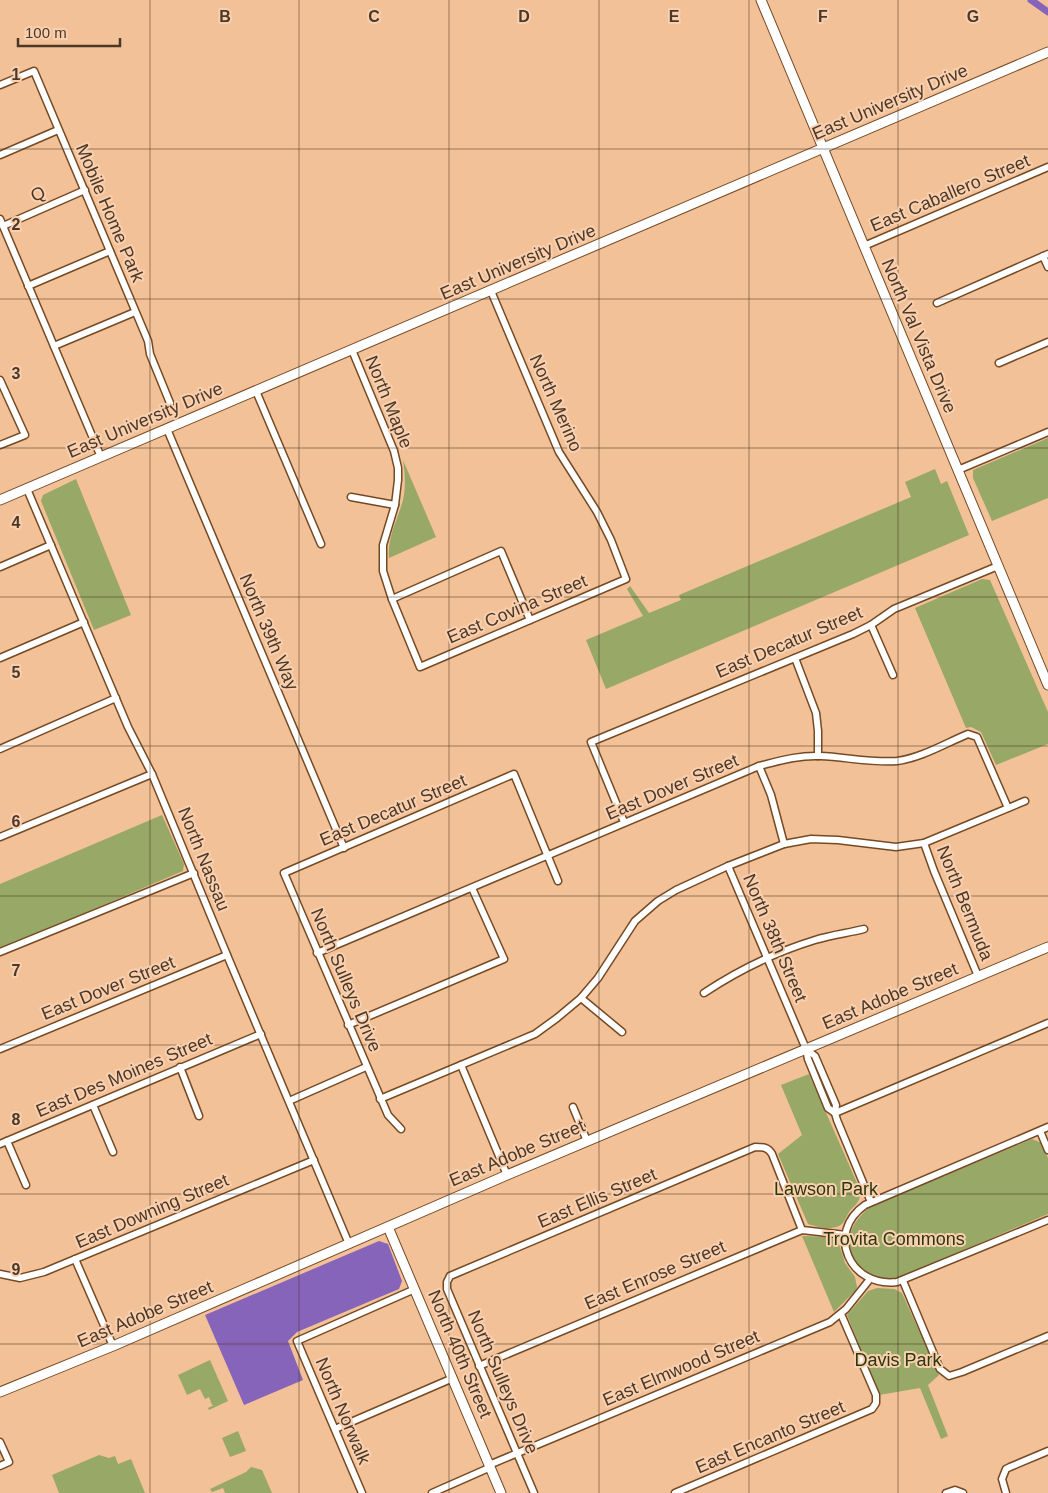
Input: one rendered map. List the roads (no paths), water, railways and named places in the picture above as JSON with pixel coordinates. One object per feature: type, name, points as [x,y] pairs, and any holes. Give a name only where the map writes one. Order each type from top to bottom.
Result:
[{"type":"main road","name":"North Val Vista Drive","points":[[761,0],[1048,685]]},
{"type":"main road","name":"East University Drive","points":[[0,500],[1048,52]]},
{"type":"main road","name":"East Adobe Street","points":[[0,1392],[113,1346],[507,1175],[1048,947]]},
{"type":"main road","name":"North 40th Street","points":[[388,1227],[501,1493]]},
{"type":"street","name":"Mobile Home Park","points":[[0,85],[34,71],[148,341],[150,354],[170,403]]},
{"type":"street","points":[[0,155],[58,130]]},
{"type":"street","name":"East Caballero Street","points":[[864,246],[1048,167]]},
{"type":"street","name":"Q","points":[[3,226],[85,190]]},
{"type":"street","points":[[0,218],[101,457]]},
{"type":"street","points":[[28,286],[110,251]]},
{"type":"street","points":[[937,303],[1046,255],[1048,267]]},
{"type":"street","name":"North Merino","points":[[491,291],[559,452],[597,512],[611,540],[626,579]]},
{"type":"street","points":[[54,346],[135,312]]},
{"type":"street","points":[[999,363],[1048,342]]},
{"type":"street","name":"North Maple","points":[[352,350],[394,450],[398,468],[395,505],[383,545],[383,570],[392,599],[420,667]]},
{"type":"street","points":[[0,380],[3,397],[24,435],[0,445]]},
{"type":"street","points":[[256,391],[320,544]]},
{"type":"street","name":"North 39th Way","points":[[167,429],[344,848]]},
{"type":"street","points":[[958,470],[1048,432]]},
{"type":"street","name":"North Nassau","points":[[27,489],[116,698],[152,774],[349,1244]]},
{"type":"street","points":[[351,497],[395,505]]},
{"type":"street","points":[[0,567],[51,546]]},
{"type":"street","points":[[392,599],[501,552],[530,620]]},
{"type":"street","name":"East Decatur Street","points":[[624,822],[591,742],[795,658],[871,625],[894,610],[998,566]]},
{"type":"street","name":"East Covina Street","points":[[420,667],[626,579]]},
{"type":"street","points":[[0,658],[84,622]]},
{"type":"street","points":[[871,625],[893,675]]},
{"type":"street","points":[[795,658],[816,713],[818,756]]},
{"type":"street","points":[[0,749],[116,698]]},
{"type":"street","name":"East Dover Street","points":[[317,953],[759,766],[799,757],[818,756],[862,761],[899,760],[914,757],[968,734],[977,736],[1008,808]]},
{"type":"street","points":[[759,766],[771,796],[784,844]]},
{"type":"street","points":[[0,838],[152,774]]},
{"type":"street","name":"East Decatur Street","points":[[284,873],[514,774],[548,856]]},
{"type":"street","points":[[380,1099],[535,1034],[558,1018],[581,998],[598,978],[635,921],[646,910],[676,890],[728,866],[784,844],[811,839],[838,840],[896,847],[924,843],[1025,801]]},
{"type":"street","name":"North Bermuda","points":[[924,843],[978,976]]},
{"type":"street","points":[[548,856],[558,881]]},
{"type":"street","name":"North 38th Street","points":[[728,866],[806,1049],[808,1059],[828,1108],[835,1113]]},
{"type":"street","points":[[0,952],[194,873]]},
{"type":"street","name":"North Sulleys Drive","points":[[284,873],[380,1099],[388,1115],[401,1129]]},
{"type":"street","points":[[348,1025],[504,959],[472,888]]},
{"type":"street","points":[[704,993],[723,981],[768,959],[815,940],[864,929]]},
{"type":"street","name":"East Dover Street","points":[[0,1048],[227,955]]},
{"type":"street","points":[[581,998],[622,1032]]},
{"type":"street","points":[[835,1113],[1048,1023]]},
{"type":"street","name":"East Des Moines Street","points":[[3,1142],[261,1034]]},
{"type":"street","name":"North 38th Street","points":[[806,1049],[815,1056],[836,1105],[835,1113],[871,1202]]},
{"type":"street","points":[[461,1064],[507,1175]]},
{"type":"street","points":[[180,1067],[199,1116]]},
{"type":"street","points":[[289,1101],[366,1067]]},
{"type":"street","points":[[820,1087],[827,1084]]},
{"type":"street","points":[[93,1105],[113,1152]]},
{"type":"street","points":[[573,1107],[588,1141]]},
{"type":"street","points":[[1048,1127],[871,1202],[861,1208],[852,1218],[846,1235],[846,1245],[848,1256],[854,1267],[870,1279],[885,1283],[903,1281],[1048,1220]]},
{"type":"street","points":[[1040,1130],[1048,1150]]},
{"type":"street","points":[[3,1142],[26,1185]]},
{"type":"street","name":"East Ellis Street","points":[[447,1282],[450,1276],[459,1272],[755,1147],[769,1149],[777,1162],[802,1230]]},
{"type":"street","name":"East Downing Street","points":[[0,1274],[20,1278],[44,1272],[314,1160]]},
{"type":"street","name":"East Enrose Street","points":[[479,1366],[802,1230],[846,1235]]},
{"type":"street","points":[[75,1259],[113,1346]]},
{"type":"street","name":"East Elmwood Street","points":[[432,1493],[518,1453],[824,1324],[841,1314],[870,1279]]},
{"type":"street","points":[[903,1281],[940,1369],[949,1376],[1048,1336]]},
{"type":"street","name":"North Sulleys Drive","points":[[447,1282],[447,1289],[534,1493]]},
{"type":"street","name":"North Norwalk","points":[[362,1493],[297,1341],[415,1289]]},
{"type":"street","name":"East Encanto Street","points":[[675,1493],[867,1412],[875,1405],[876,1395],[841,1314]]},
{"type":"street","points":[[335,1429],[452,1378]]},
{"type":"street","points":[[0,1442],[9,1462],[0,1466]]},
{"type":"street","points":[[1006,1493],[1002,1482],[1003,1475],[1010,1467],[1048,1451]]},
{"type":"street","points":[[946,1493],[955,1490],[962,1492]]},
{"type":"waterway","points":[[1031,0],[1048,12]]},
{"type":"park label","name":"Lawson Park","points":[[826,1189]]},
{"type":"park label","name":"Trovita Commons","points":[[894,1239]]},
{"type":"park label","name":"Davis Park","points":[[898,1360]]}]
